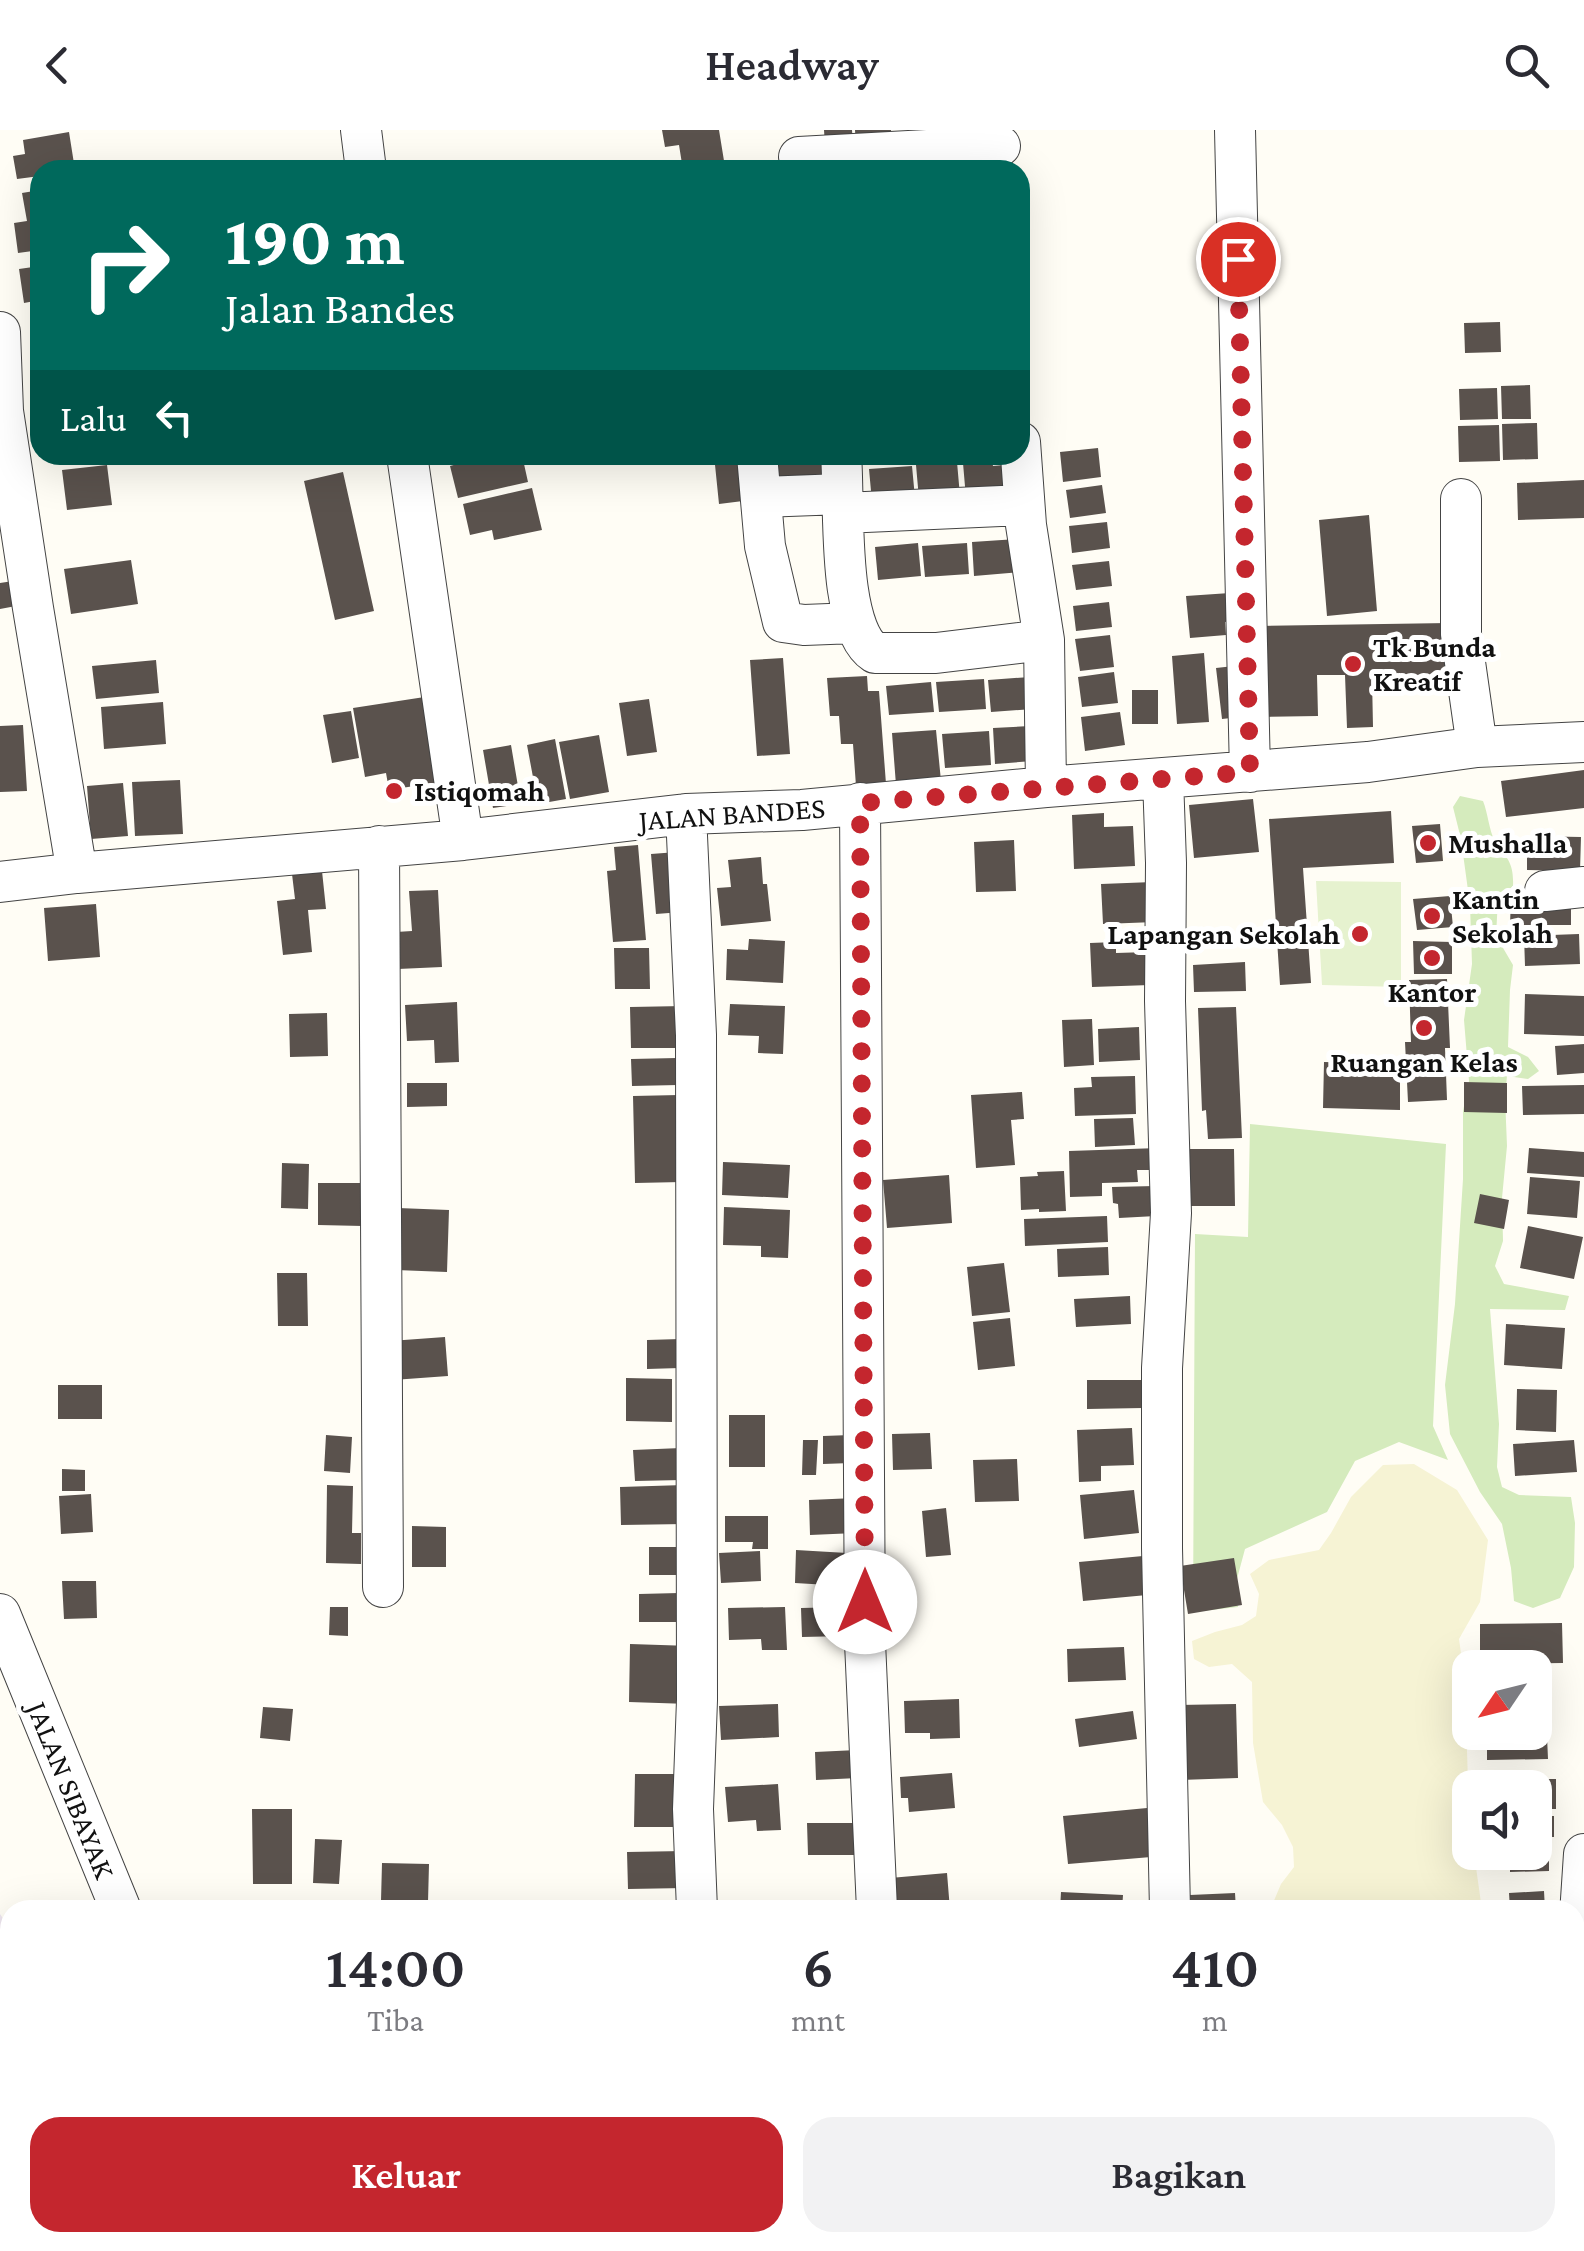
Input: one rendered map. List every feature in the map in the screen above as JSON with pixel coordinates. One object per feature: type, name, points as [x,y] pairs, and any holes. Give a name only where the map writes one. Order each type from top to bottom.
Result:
[{"type":"street","points":[[361,130],[365,160]]},
{"type":"street","points":[[1235,130],[1250,772]]},
{"type":"street","points":[[800,152],[1000,148]]},
{"type":"street","points":[[0,332],[3,411],[32,608],[78,872]]},
{"type":"street","points":[[408,465],[463,840]]},
{"type":"street","points":[[758,465],[766,546],[783,622],[804,626],[855,622]]},
{"type":"street","points":[[1021,465],[1044,640],[1046,787]]},
{"type":"street","points":[[761,497],[842,487],[1024,505]]},
{"type":"street","points":[[842,487],[848,597],[866,648],[875,654],[936,653],[1044,640]]},
{"type":"street","points":[[1461,499],[1461,634],[1476,747]]},
{"type":"street","name":"JALAN BANDES","points":[[0,882],[463,840],[686,814],[802,810],[1368,762],[1476,747],[1584,742]]},
{"type":"street","points":[[1163,778],[1171,1213],[1162,1368],[1162,1548],[1170,1900]]},
{"type":"street","points":[[860,803],[865,1642],[877,1900]]},
{"type":"street","points":[[686,814],[696,1035],[698,1700],[693,1809],[697,1900]]},
{"type":"street","points":[[380,846],[383,1588]]},
{"type":"street","name":"JALAN SIBAYAK","points":[[0,1614],[116,1900]]},
{"type":"street","points":[[1581,1900],[1584,1854]]},
{"type":"shaded area","points":[[1414,1464],[1457,1490],[1488,1540],[1480,1602],[1459,1639],[1461,1650],[1452,1650],[1452,1750],[1467,1750],[1468,1770],[1452,1770],[1452,1870],[1476,1870],[1481,1900],[1274,1900],[1294,1867],[1293,1847],[1282,1825],[1263,1802],[1253,1743],[1252,1682],[1232,1664],[1209,1667],[1194,1659],[1192,1641],[1242,1625],[1256,1616],[1259,1594],[1250,1574],[1269,1560],[1319,1550],[1351,1497],[1383,1465]]},
{"type":"green space","points":[[1460,796],[1483,801],[1493,837],[1511,866],[1513,886],[1498,899],[1496,936],[1513,965],[1508,1047],[1528,1057],[1539,1071],[1528,1079],[1507,1076],[1503,1241],[1495,1266],[1504,1284],[1569,1296],[1565,1310],[1490,1309],[1499,1424],[1497,1467],[1502,1487],[1519,1495],[1571,1497],[1575,1523],[1574,1567],[1560,1598],[1533,1608],[1514,1601],[1502,1524],[1480,1492],[1450,1434],[1445,1385],[1455,1304],[1463,1111],[1469,1081],[1464,1020],[1472,964],[1470,905],[1453,807]]},
{"type":"green space","name":"Lapangan Sekolah","points":[[1316,881],[1401,882],[1401,987],[1322,985]]},
{"type":"green space","points":[[1250,1124],[1446,1144],[1433,1426],[1448,1460],[1399,1442],[1355,1461],[1327,1512],[1245,1549],[1234,1590],[1238,1607],[1193,1612],[1195,1234],[1248,1237]]},
{"type":"building","points":[[662,130],[719,130],[724,160],[681,160],[679,145],[665,147]]},
{"type":"building","points":[[824,130],[852,130],[853,143],[825,145]]},
{"type":"building","points":[[855,130],[891,130],[892,143],[856,146]]},
{"type":"building","points":[[69,132],[73,160],[30,160],[30,177],[17,179],[13,156],[25,154],[23,140]]},
{"type":"building","points":[[30,192],[30,251],[18,253],[14,223],[27,221],[22,193]]},
{"type":"building","points":[[30,267],[30,302],[24,303],[19,269]]},
{"type":"building","points":[[1500,322],[1501,352],[1465,353],[1464,323]]},
{"type":"building","points":[[1530,385],[1531,419],[1502,419],[1501,386]]},
{"type":"building","points":[[1497,388],[1498,419],[1460,420],[1459,389]]},
{"type":"building","points":[[1537,423],[1538,459],[1503,460],[1502,424]]},
{"type":"building","points":[[1499,425],[1500,461],[1459,462],[1458,426]]},
{"type":"building","points":[[1098,448],[1101,477],[1063,482],[1060,452]]},
{"type":"building","points":[[107,465],[112,505],[67,510],[62,470]]},
{"type":"building","points":[[524,465],[528,482],[458,498],[450,466]]},
{"type":"building","points":[[715,465],[747,465],[751,500],[719,504]]},
{"type":"building","points":[[778,465],[839,465],[841,489],[779,494]]},
{"type":"building","points":[[916,465],[957,465],[960,496],[919,499]]},
{"type":"building","points":[[963,465],[1014,465],[1017,489],[966,498]]},
{"type":"building","points":[[912,466],[915,498],[872,502],[869,469]]},
{"type":"building","points":[[343,472],[374,611],[335,620],[304,481]]},
{"type":"building","points":[[1584,480],[1584,518],[1518,520],[1517,483]]},
{"type":"building","points":[[1102,485],[1106,513],[1070,518],[1066,490]]},
{"type":"building","points":[[532,488],[542,530],[494,540],[492,530],[470,535],[463,504]]},
{"type":"building","points":[[1369,515],[1377,611],[1327,616],[1319,520]]},
{"type":"building","points":[[1107,522],[1110,548],[1072,553],[1069,526]]},
{"type":"building","points":[[1017,539],[1020,572],[974,576],[972,542]]},
{"type":"building","points":[[918,543],[921,576],[878,580],[875,547]]},
{"type":"building","points":[[967,543],[969,574],[925,577],[922,546]]},
{"type":"building","points":[[131,560],[138,604],[71,614],[64,569]]},
{"type":"building","points":[[1109,561],[1112,586],[1076,590],[1072,565]]},
{"type":"building","points":[[13,581],[16,606],[0,609],[0,583]]},
{"type":"building","points":[[1230,593],[1233,621],[1225,622],[1226,635],[1190,638],[1186,596]]},
{"type":"building","points":[[1109,602],[1112,627],[1076,631],[1073,606]]},
{"type":"building","points":[[1449,623],[1451,676],[1372,678],[1373,727],[1347,728],[1345,675],[1317,675],[1318,716],[1262,717],[1260,626]]},
{"type":"building","points":[[1110,635],[1114,667],[1080,671],[1075,639]]},
{"type":"building","points":[[1204,653],[1209,722],[1177,724],[1172,656]]},
{"type":"building","points":[[783,658],[790,754],[757,756],[750,660]]},
{"type":"building","points":[[156,660],[159,693],[96,699],[92,666]]},
{"type":"building","points":[[1234,666],[1240,717],[1222,719],[1216,668]]},
{"type":"building","points":[[1114,672],[1118,703],[1082,707],[1078,677]]},
{"type":"building","points":[[867,676],[868,691],[879,691],[886,784],[856,786],[853,744],[841,744],[839,716],[830,716],[827,678]]},
{"type":"building","points":[[1030,677],[1033,709],[991,712],[988,680]]},
{"type":"building","points":[[984,679],[986,709],[939,712],[936,682]]},
{"type":"building","points":[[931,682],[934,712],[889,715],[886,686]]},
{"type":"building","points":[[1132,690],[1158,690],[1158,724],[1132,724]]},
{"type":"building","points":[[431,696],[446,781],[389,790],[386,773],[365,777],[353,708]]},
{"type":"building","points":[[649,699],[657,752],[627,756],[619,703]]},
{"type":"building","points":[[163,702],[166,744],[104,749],[101,707]]},
{"type":"building","points":[[351,711],[359,758],[332,763],[323,715]]},
{"type":"building","points":[[1120,712],[1125,745],[1085,751],[1081,717]]},
{"type":"building","points":[[23,725],[27,791],[0,792],[0,726]]},
{"type":"building","points":[[1030,726],[1033,761],[995,764],[993,728]]},
{"type":"building","points":[[936,730],[941,781],[896,785],[892,733]]},
{"type":"building","points":[[989,731],[991,765],[945,768],[942,734]]},
{"type":"building","points":[[599,735],[609,792],[570,799],[559,742]]},
{"type":"building","points":[[555,739],[566,799],[538,804],[527,745]]},
{"type":"building","points":[[511,745],[521,804],[493,808],[483,750]]},
{"type":"building","points":[[1584,770],[1584,808],[1506,817],[1501,781]]},
{"type":"building","points":[[180,780],[183,834],[135,836],[132,782]]},
{"type":"building","points":[[123,783],[128,836],[91,839],[87,786]]},
{"type":"building","points":[[1253,799],[1259,852],[1194,858],[1189,805]]},
{"type":"building","points":[[1391,811],[1394,863],[1303,868],[1311,983],[1280,985],[1269,819]]},
{"type":"building","points":[[1104,813],[1104,827],[1133,826],[1135,866],[1074,869],[1072,815]]},
{"type":"building","points":[[1440,824],[1443,861],[1416,863],[1412,826]]},
{"type":"building","points":[[1527,836],[1581,837],[1580,871],[1527,870]]},
{"type":"building","points":[[1014,840],[1016,891],[976,892],[974,842]]},
{"type":"building","points":[[638,845],[646,940],[613,942],[607,871],[616,870],[614,847]]},
{"type":"building","points":[[677,852],[682,912],[656,914],[651,854]]},
{"type":"building","points":[[761,857],[771,921],[721,926],[717,888],[731,887],[728,860]]},
{"type":"building","points":[[322,871],[326,909],[308,910],[312,952],[283,955],[277,901],[295,899],[292,874]]},
{"type":"building","points":[[1153,882],[1155,922],[1103,924],[1101,884]]},
{"type":"building","points":[[438,890],[442,967],[398,969],[396,932],[412,931],[409,891]]},
{"type":"building","points":[[1511,895],[1571,895],[1571,925],[1510,925]]},
{"type":"building","points":[[1450,896],[1453,927],[1417,930],[1413,899]]},
{"type":"building","points":[[96,904],[100,957],[48,961],[44,908]]},
{"type":"building","points":[[1579,934],[1580,964],[1525,966],[1524,936]]},
{"type":"building","points":[[749,939],[785,941],[783,983],[726,980],[727,949],[748,950]]},
{"type":"building","points":[[1413,941],[1452,942],[1452,974],[1414,974]]},
{"type":"building","points":[[1116,942],[1116,953],[1148,952],[1150,985],[1092,987],[1090,943]]},
{"type":"building","points":[[614,948],[649,948],[650,989],[615,989]]},
{"type":"building","points":[[1245,962],[1246,991],[1194,992],[1193,965]]},
{"type":"building","points":[[1447,979],[1447,1100],[1408,1102],[1405,1042],[1411,1042],[1409,980]]},
{"type":"building","points":[[1525,994],[1584,996],[1584,1036],[1524,1034]]},
{"type":"building","points":[[457,1002],[459,1062],[435,1063],[434,1040],[407,1041],[405,1005]]},
{"type":"building","points":[[730,1004],[785,1006],[783,1054],[758,1053],[759,1036],[728,1035]]},
{"type":"building","points":[[684,1006],[684,1048],[631,1048],[630,1007]]},
{"type":"building","points":[[1236,1007],[1242,1138],[1208,1139],[1206,1110],[1202,1111],[1198,1008]]},
{"type":"building","points":[[327,1013],[328,1056],[290,1057],[289,1014]]},
{"type":"building","points":[[1092,1019],[1094,1065],[1064,1067],[1062,1020]]},
{"type":"building","points":[[1139,1027],[1140,1060],[1099,1062],[1098,1029]]},
{"type":"building","points":[[1584,1044],[1584,1073],[1557,1075],[1555,1046]]},
{"type":"building","points":[[677,1058],[678,1085],[632,1086],[631,1059]]},
{"type":"building","points":[[1324,1062],[1400,1064],[1400,1110],[1323,1108]]},
{"type":"building","points":[[1135,1076],[1136,1114],[1075,1116],[1074,1088],[1092,1087],[1091,1077]]},
{"type":"building","points":[[1464,1082],[1507,1083],[1507,1113],[1464,1112]]},
{"type":"building","points":[[407,1083],[447,1083],[447,1106],[407,1107]]},
{"type":"building","points":[[1584,1085],[1584,1114],[1523,1115],[1522,1086]]},
{"type":"building","points":[[1022,1092],[1024,1119],[1011,1120],[1015,1165],[976,1168],[971,1095]]},
{"type":"building","points":[[679,1095],[682,1182],[635,1183],[633,1096]]},
{"type":"building","points":[[1133,1118],[1135,1145],[1095,1147],[1094,1119]]},
{"type":"building","points":[[1159,1148],[1159,1170],[1137,1170],[1138,1182],[1102,1183],[1102,1196],[1070,1197],[1069,1151]]},
{"type":"building","points":[[1529,1148],[1584,1152],[1584,1177],[1527,1173]]},
{"type":"building","points":[[1186,1149],[1234,1149],[1235,1206],[1186,1206]]},
{"type":"building","points":[[723,1162],[790,1165],[788,1198],[722,1195]]},
{"type":"building","points":[[282,1163],[309,1164],[308,1209],[281,1208]]},
{"type":"building","points":[[1064,1171],[1066,1211],[1021,1210],[1020,1177]]},
{"type":"building","points":[[949,1175],[952,1223],[887,1228],[883,1180]]},
{"type":"building","points":[[1530,1177],[1580,1181],[1577,1218],[1527,1214]]},
{"type":"building","points":[[318,1183],[363,1183],[363,1226],[318,1225]]},
{"type":"building","points":[[1155,1186],[1156,1216],[1119,1218],[1112,1187]]},
{"type":"building","points":[[1480,1194],[1509,1200],[1504,1229],[1474,1223]]},
{"type":"building","points":[[724,1207],[790,1210],[788,1258],[761,1257],[761,1246],[723,1245]]},
{"type":"building","points":[[398,1208],[449,1210],[447,1272],[396,1270]]},
{"type":"building","points":[[1107,1216],[1108,1242],[1025,1246],[1024,1219]]},
{"type":"building","points":[[1528,1226],[1583,1237],[1574,1279],[1520,1268]]},
{"type":"building","points":[[1108,1247],[1109,1275],[1058,1277],[1057,1249]]},
{"type":"building","points":[[1004,1263],[1010,1312],[972,1316],[967,1267]]},
{"type":"building","points":[[277,1273],[307,1273],[308,1326],[278,1326]]},
{"type":"building","points":[[1130,1296],[1131,1324],[1076,1327],[1074,1299]]},
{"type":"building","points":[[1010,1318],[1015,1366],[978,1370],[973,1322]]},
{"type":"building","points":[[1506,1324],[1565,1328],[1562,1369],[1504,1365]]},
{"type":"building","points":[[445,1337],[448,1376],[393,1380],[390,1341]]},
{"type":"building","points":[[680,1339],[680,1368],[647,1369],[647,1340]]},
{"type":"building","points":[[626,1378],[672,1379],[672,1422],[626,1421]]},
{"type":"building","points":[[1087,1380],[1142,1380],[1143,1408],[1087,1409]]},
{"type":"building","points":[[58,1385],[102,1385],[102,1419],[58,1419]]},
{"type":"building","points":[[1517,1389],[1557,1390],[1556,1432],[1516,1430]]},
{"type":"building","points":[[729,1415],[765,1415],[765,1467],[729,1467]]},
{"type":"building","points":[[1132,1428],[1134,1465],[1101,1466],[1101,1481],[1079,1482],[1077,1430]]},
{"type":"building","points":[[930,1433],[932,1469],[893,1470],[892,1434]]},
{"type":"building","points":[[326,1435],[352,1437],[350,1473],[324,1471]]},
{"type":"building","points":[[851,1435],[851,1463],[823,1464],[823,1436]]},
{"type":"building","points":[[803,1440],[818,1440],[816,1475],[802,1475]]},
{"type":"building","points":[[1574,1440],[1577,1472],[1515,1476],[1513,1444]]},
{"type":"building","points":[[681,1448],[682,1480],[635,1481],[633,1450]]},
{"type":"building","points":[[1017,1459],[1019,1501],[975,1502],[973,1460]]},
{"type":"building","points":[[62,1469],[85,1470],[85,1491],[62,1491]]},
{"type":"building","points":[[327,1485],[353,1486],[352,1533],[361,1533],[361,1564],[326,1563]]},
{"type":"building","points":[[684,1485],[685,1524],[621,1525],[620,1487]]},
{"type":"building","points":[[1134,1490],[1139,1533],[1084,1539],[1080,1495]]},
{"type":"building","points":[[91,1494],[93,1532],[61,1534],[59,1496]]},
{"type":"building","points":[[855,1498],[856,1533],[810,1535],[809,1500]]},
{"type":"building","points":[[946,1508],[951,1555],[926,1557],[922,1511]]},
{"type":"building","points":[[725,1516],[768,1516],[768,1549],[752,1549],[753,1542],[725,1542]]},
{"type":"building","points":[[412,1526],[446,1527],[446,1567],[412,1567]]},
{"type":"building","points":[[649,1547],[683,1547],[683,1575],[649,1575]]},
{"type":"building","points":[[796,1550],[847,1553],[845,1586],[795,1583]]},
{"type":"building","points":[[760,1551],[761,1581],[721,1583],[719,1553]]},
{"type":"building","points":[[1143,1556],[1147,1595],[1083,1601],[1079,1562]]},
{"type":"building","points":[[1234,1558],[1242,1605],[1188,1614],[1180,1566]]},
{"type":"building","points":[[62,1581],[96,1581],[97,1618],[64,1619]]},
{"type":"building","points":[[679,1593],[679,1622],[639,1622],[639,1594]]},
{"type":"building","points":[[330,1607],[348,1607],[348,1636],[329,1635]]},
{"type":"building","points":[[785,1607],[787,1650],[762,1650],[761,1639],[729,1640],[728,1608]]},
{"type":"building","points":[[844,1607],[845,1636],[802,1637],[801,1608]]},
{"type":"building","points":[[1562,1623],[1563,1663],[1552,1663],[1552,1650],[1480,1650],[1480,1624]]},
{"type":"building","points":[[630,1644],[691,1646],[689,1704],[629,1702]]},
{"type":"building","points":[[1124,1647],[1126,1680],[1068,1682],[1067,1649]]},
{"type":"building","points":[[959,1699],[960,1738],[930,1739],[930,1733],[905,1733],[904,1701]]},
{"type":"building","points":[[778,1704],[779,1737],[721,1740],[719,1706]]},
{"type":"building","points":[[1236,1704],[1238,1778],[1180,1780],[1178,1705]]},
{"type":"building","points":[[263,1707],[293,1709],[290,1741],[260,1738]]},
{"type":"building","points":[[1133,1711],[1137,1739],[1079,1747],[1075,1719]]},
{"type":"building","points":[[857,1750],[858,1778],[816,1780],[815,1752]]},
{"type":"building","points":[[1487,1750],[1548,1750],[1548,1759],[1487,1760]]},
{"type":"building","points":[[952,1773],[955,1808],[909,1812],[908,1798],[901,1798],[900,1777]]},
{"type":"building","points":[[635,1774],[687,1774],[687,1827],[634,1827]]},
{"type":"building","points":[[1552,1779],[1556,1779],[1556,1809],[1552,1809]]},
{"type":"building","points":[[778,1784],[781,1830],[757,1831],[756,1820],[728,1822],[725,1787]]},
{"type":"building","points":[[1147,1808],[1151,1857],[1068,1864],[1063,1816]]},
{"type":"building","points":[[252,1809],[292,1809],[292,1884],[253,1884]]},
{"type":"building","points":[[807,1823],[859,1823],[859,1855],[808,1855]]},
{"type":"building","points":[[315,1839],[342,1840],[339,1884],[313,1883]]},
{"type":"building","points":[[684,1851],[685,1888],[628,1889],[627,1852]]},
{"type":"building","points":[[382,1863],[429,1864],[428,1900],[381,1900]]},
{"type":"building","points":[[947,1873],[949,1900],[892,1900],[890,1878]]},
{"type":"building","points":[[1544,1891],[1544,1900],[1509,1900],[1509,1893]]},
{"type":"building","points":[[1061,1892],[1123,1895],[1123,1900],[1061,1900]]},
{"type":"building","points":[[1235,1893],[1235,1900],[1190,1900],[1190,1895]]},
{"type":"place","name":"Tk Bunda Kreatif","points":[[1353,664]]},
{"type":"place","name":"Istiqomah","points":[[394,791]]},
{"type":"place","name":"Mushalla","points":[[1428,843]]},
{"type":"place","name":"Kantin Sekolah","points":[[1432,916]]},
{"type":"place","name":"Lapangan Sekolah","points":[[1360,934]]},
{"type":"place","name":"Kantor","points":[[1432,958]]},
{"type":"place","name":"Ruangan Kelas","points":[[1424,1028]]},
{"type":"route","points":[[865,1602],[860,803],[1250,772],[1238,259]]}]
